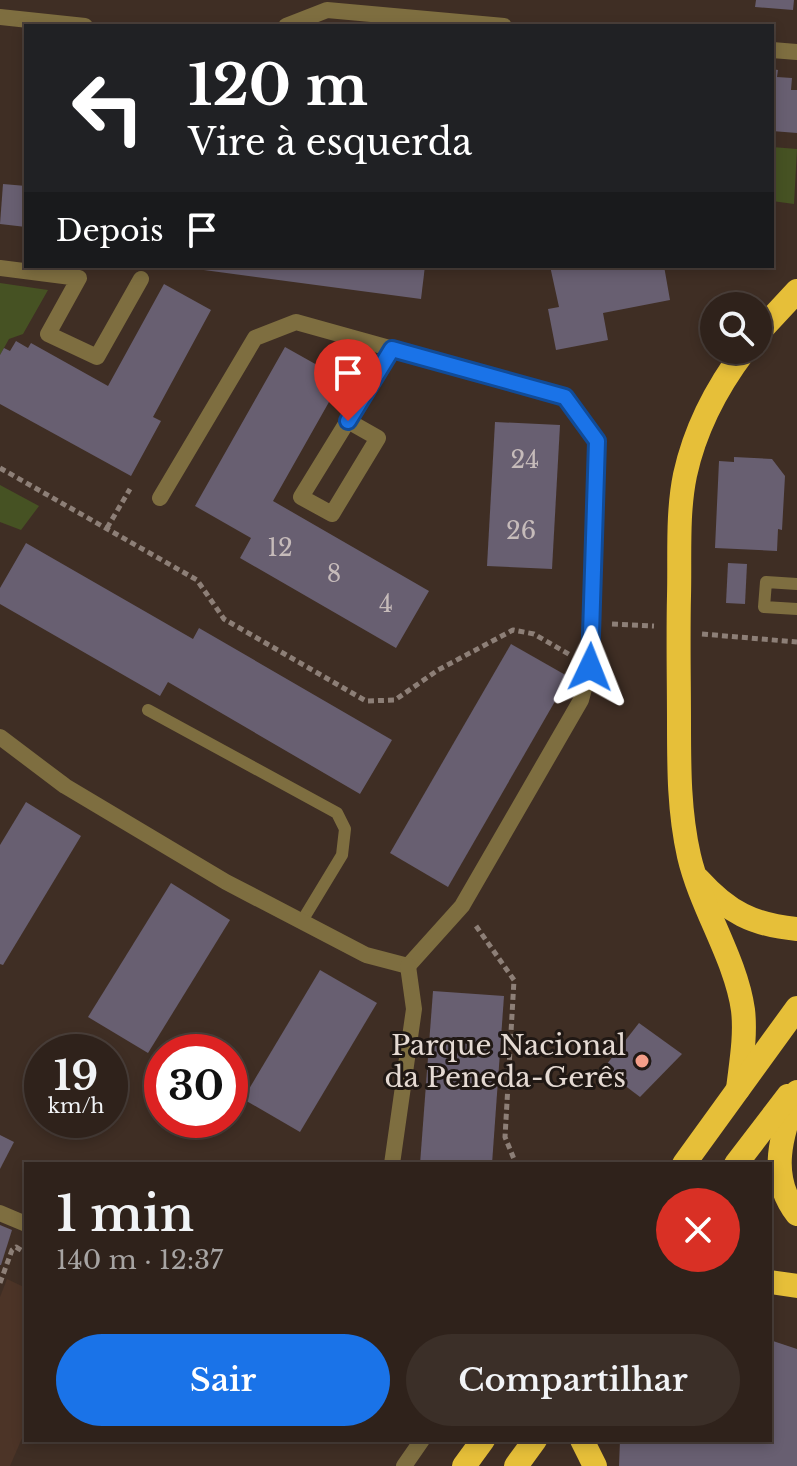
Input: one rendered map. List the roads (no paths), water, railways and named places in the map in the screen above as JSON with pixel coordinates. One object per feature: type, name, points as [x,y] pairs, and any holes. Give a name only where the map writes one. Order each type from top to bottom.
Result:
[{"type":"highway","points":[[772,318],[797,291]]},
{"type":"highway","points":[[772,325],[797,314]]},
{"type":"highway","points":[[736,364],[720,387],[692,447],[685,478],[680,515],[678,629],[680,791],[684,835],[692,872],[739,992],[743,1042],[738,1089]]},
{"type":"highway","points":[[692,872],[717,900],[744,917],[771,926],[797,929]]},
{"type":"highway","points":[[685,1162],[797,1008]]},
{"type":"highway","points":[[738,1162],[797,1085]]},
{"type":"highway","points":[[797,1092],[782,1133],[778,1169],[782,1189],[797,1214]]},
{"type":"highway","points":[[772,1282],[797,1286]]},
{"type":"highway","points":[[464,1466],[482,1442]]},
{"type":"highway","points":[[516,1466],[534,1442]]},
{"type":"highway","points":[[583,1442],[595,1466]]},
{"type":"street","points":[[291,24],[327,10],[482,24]]},
{"type":"street","points":[[0,17],[66,24]]},
{"type":"street","points":[[774,50],[797,52]]},
{"type":"street","points":[[0,268],[79,278],[48,334],[97,357],[141,279]]},
{"type":"street","points":[[160,498],[255,338],[296,322],[565,397],[597,441],[590,667],[581,700],[462,906],[408,966],[414,1009],[392,1162]]},
{"type":"street","points":[[348,421],[378,438],[332,514],[301,497],[392,349]]},
{"type":"street","points":[[0,737],[65,786],[226,882],[366,955],[408,966]]},
{"type":"street","points":[[0,1213],[24,1223]]},
{"type":"street","points":[[404,1466],[421,1442]]},
{"type":"lane","points":[[797,584],[766,582],[764,607],[797,609]]},
{"type":"lane","points":[[148,710],[337,813],[345,829],[342,855],[302,921]]},
{"type":"place","name":"Parque Nacional da Peneda-Gerês","points":[[642,1061]]}]
